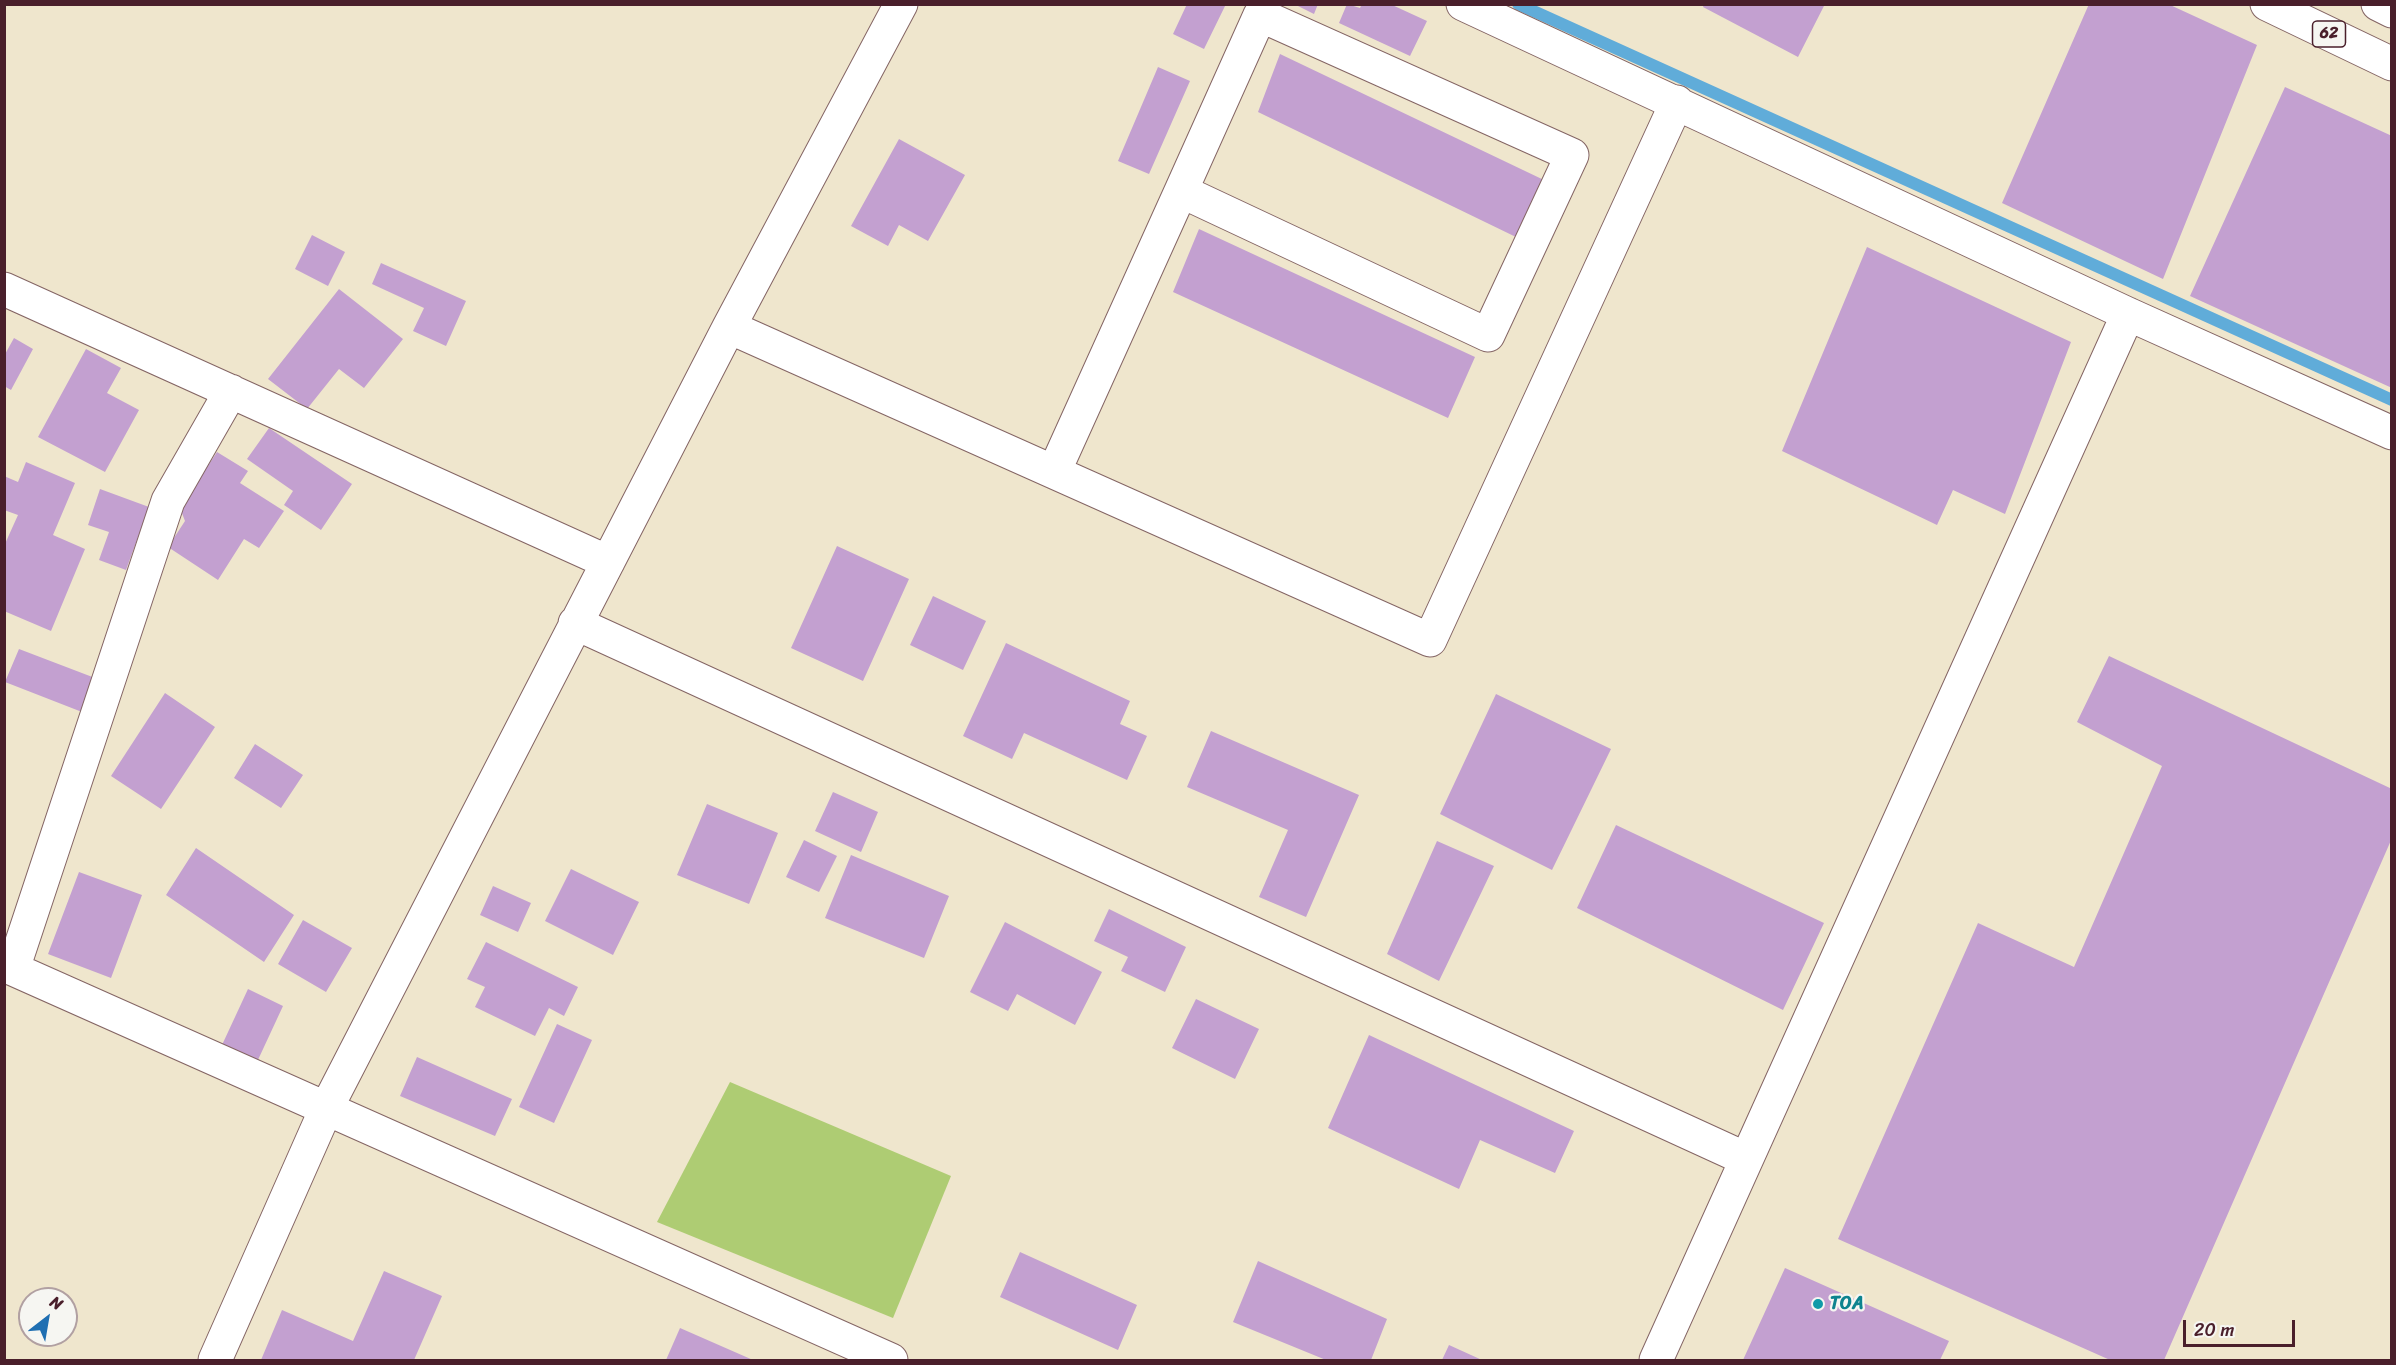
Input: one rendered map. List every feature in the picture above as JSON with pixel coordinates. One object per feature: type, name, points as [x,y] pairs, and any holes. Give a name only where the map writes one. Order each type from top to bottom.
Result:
[{"type":"street","points":[[215,1360],[326,1109],[729,327],[901,4]]},
{"type":"street","points":[[1463,4],[2128,314],[2391,433]]},
{"type":"street","name":"62","points":[[2267,4],[2391,64]]},
{"type":"street","points":[[2378,4],[2391,11]]},
{"type":"street","points":[[1054,472],[1260,15],[1572,155],[1488,335],[1181,191]]},
{"type":"street","points":[[729,327],[1430,640],[1677,102]]},
{"type":"street","points":[[4,289],[608,562]]},
{"type":"street","points":[[1656,1360],[2128,314]]},
{"type":"street","points":[[231,391],[168,501],[9,967],[891,1360]]},
{"type":"street","points":[[575,623],[1746,1160]]},
{"type":"green space","points":[[730,1082],[951,1176],[893,1318],[657,1222]]},
{"type":"building","points":[[1187,4],[1226,4],[1204,49],[1173,34]]},
{"type":"building","points":[[1294,4],[1318,4],[1314,14]]},
{"type":"building","points":[[1347,4],[1360,8],[1362,4],[1390,4],[1427,21],[1410,56],[1339,23]]},
{"type":"building","points":[[1704,4],[1825,4],[1798,57],[1703,7]]},
{"type":"building","points":[[2089,4],[2168,4],[2257,45],[2163,279],[2002,203]]},
{"type":"building","points":[[1280,54],[1546,181],[1518,238],[1258,112]]},
{"type":"building","points":[[1158,67],[1190,81],[1149,174],[1118,161]]},
{"type":"building","points":[[2285,87],[2392,136],[2392,388],[2190,296]]},
{"type":"building","points":[[899,139],[965,175],[928,241],[899,225],[888,246],[851,226]]},
{"type":"building","points":[[1199,229],[1475,357],[1448,418],[1173,292]]},
{"type":"building","points":[[312,235],[345,252],[328,286],[295,269]]},
{"type":"building","points":[[1867,247],[2071,342],[2005,514],[1953,490],[1937,525],[1782,451]]},
{"type":"building","points":[[381,263],[466,301],[446,346],[413,331],[424,308],[372,284]]},
{"type":"building","points":[[339,289],[403,339],[364,388],[339,369],[307,409],[268,379]]},
{"type":"building","points":[[14,338],[33,349],[11,390],[4,386],[4,356]]},
{"type":"building","points":[[86,349],[121,368],[107,393],[139,410],[105,472],[38,437]]},
{"type":"building","points":[[269,428],[352,484],[321,530],[284,505],[293,491],[247,459]]},
{"type":"building","points":[[217,452],[248,471],[240,483],[284,511],[259,548],[244,539],[218,580],[168,547],[185,521],[180,508]]},
{"type":"building","points":[[26,462],[75,483],[53,535],[85,549],[51,631],[4,611],[4,546],[18,515],[4,510],[4,476],[18,482]]},
{"type":"building","points":[[100,489],[149,507],[126,570],[99,560],[109,532],[88,525]]},
{"type":"building","points":[[837,546],[909,579],[863,681],[791,648]]},
{"type":"building","points":[[933,596],[986,621],[963,670],[910,645]]},
{"type":"building","points":[[1006,643],[1130,701],[1120,724],[1147,736],[1127,780],[1024,733],[1012,759],[963,736]]},
{"type":"building","points":[[19,649],[95,678],[82,712],[5,682]]},
{"type":"building","points":[[2109,656],[2392,789],[2392,838],[2164,1360],[2110,1360],[1838,1239],[1978,923],[2074,967],[2162,766],[2077,722]]},
{"type":"building","points":[[165,693],[215,727],[161,809],[111,776]]},
{"type":"building","points":[[1496,694],[1611,749],[1552,870],[1440,814]]},
{"type":"building","points":[[1211,731],[1359,795],[1306,917],[1259,897],[1288,830],[1187,787]]},
{"type":"building","points":[[255,744],[303,775],[281,808],[234,778]]},
{"type":"building","points":[[833,792],[878,812],[861,852],[815,831]]},
{"type":"building","points":[[707,804],[778,833],[749,904],[677,875]]},
{"type":"building","points":[[1616,825],[1824,923],[1783,1010],[1577,908]]},
{"type":"building","points":[[804,840],[837,856],[819,892],[786,877]]},
{"type":"building","points":[[1437,841],[1494,866],[1439,981],[1387,954]]},
{"type":"building","points":[[196,848],[294,915],[264,962],[166,895]]},
{"type":"building","points":[[851,855],[949,896],[924,958],[825,918]]},
{"type":"building","points":[[571,869],[639,902],[613,955],[545,921]]},
{"type":"building","points":[[79,872],[142,895],[111,978],[48,954]]},
{"type":"building","points":[[493,886],[531,903],[518,932],[480,915]]},
{"type":"building","points":[[1109,909],[1186,947],[1165,992],[1121,971],[1128,957],[1094,941]]},
{"type":"building","points":[[303,920],[352,948],[326,992],[278,964]]},
{"type":"building","points":[[1005,922],[1102,972],[1075,1025],[1017,994],[1008,1011],[970,992]]},
{"type":"building","points":[[486,942],[578,987],[564,1016],[549,1008],[535,1036],[475,1007],[485,987],[467,979]]},
{"type":"building","points":[[248,989],[283,1006],[257,1062],[222,1045]]},
{"type":"building","points":[[1196,999],[1259,1029],[1235,1079],[1172,1048]]},
{"type":"building","points":[[557,1024],[592,1040],[554,1123],[519,1107]]},
{"type":"building","points":[[1369,1035],[1574,1131],[1555,1173],[1480,1140],[1459,1189],[1328,1128]]},
{"type":"building","points":[[417,1057],[512,1099],[495,1136],[400,1096]]},
{"type":"building","points":[[1020,1252],[1137,1305],[1118,1350],[1000,1297]]},
{"type":"building","points":[[1258,1261],[1387,1319],[1371,1360],[1326,1360],[1233,1322]]},
{"type":"building","name":"TOA","points":[[1785,1268],[1949,1341],[1940,1360],[1743,1360]]},
{"type":"building","points":[[384,1271],[442,1296],[414,1360],[261,1360],[282,1310],[353,1341]]},
{"type":"building","points":[[680,1328],[753,1360],[666,1360]]},
{"type":"building","points":[[1449,1345],[1482,1360],[1442,1360]]},
{"type":"waterway","points":[[1518,4],[2392,400]]},
{"type":"place","name":"TOA","points":[[1818,1304]]}]
